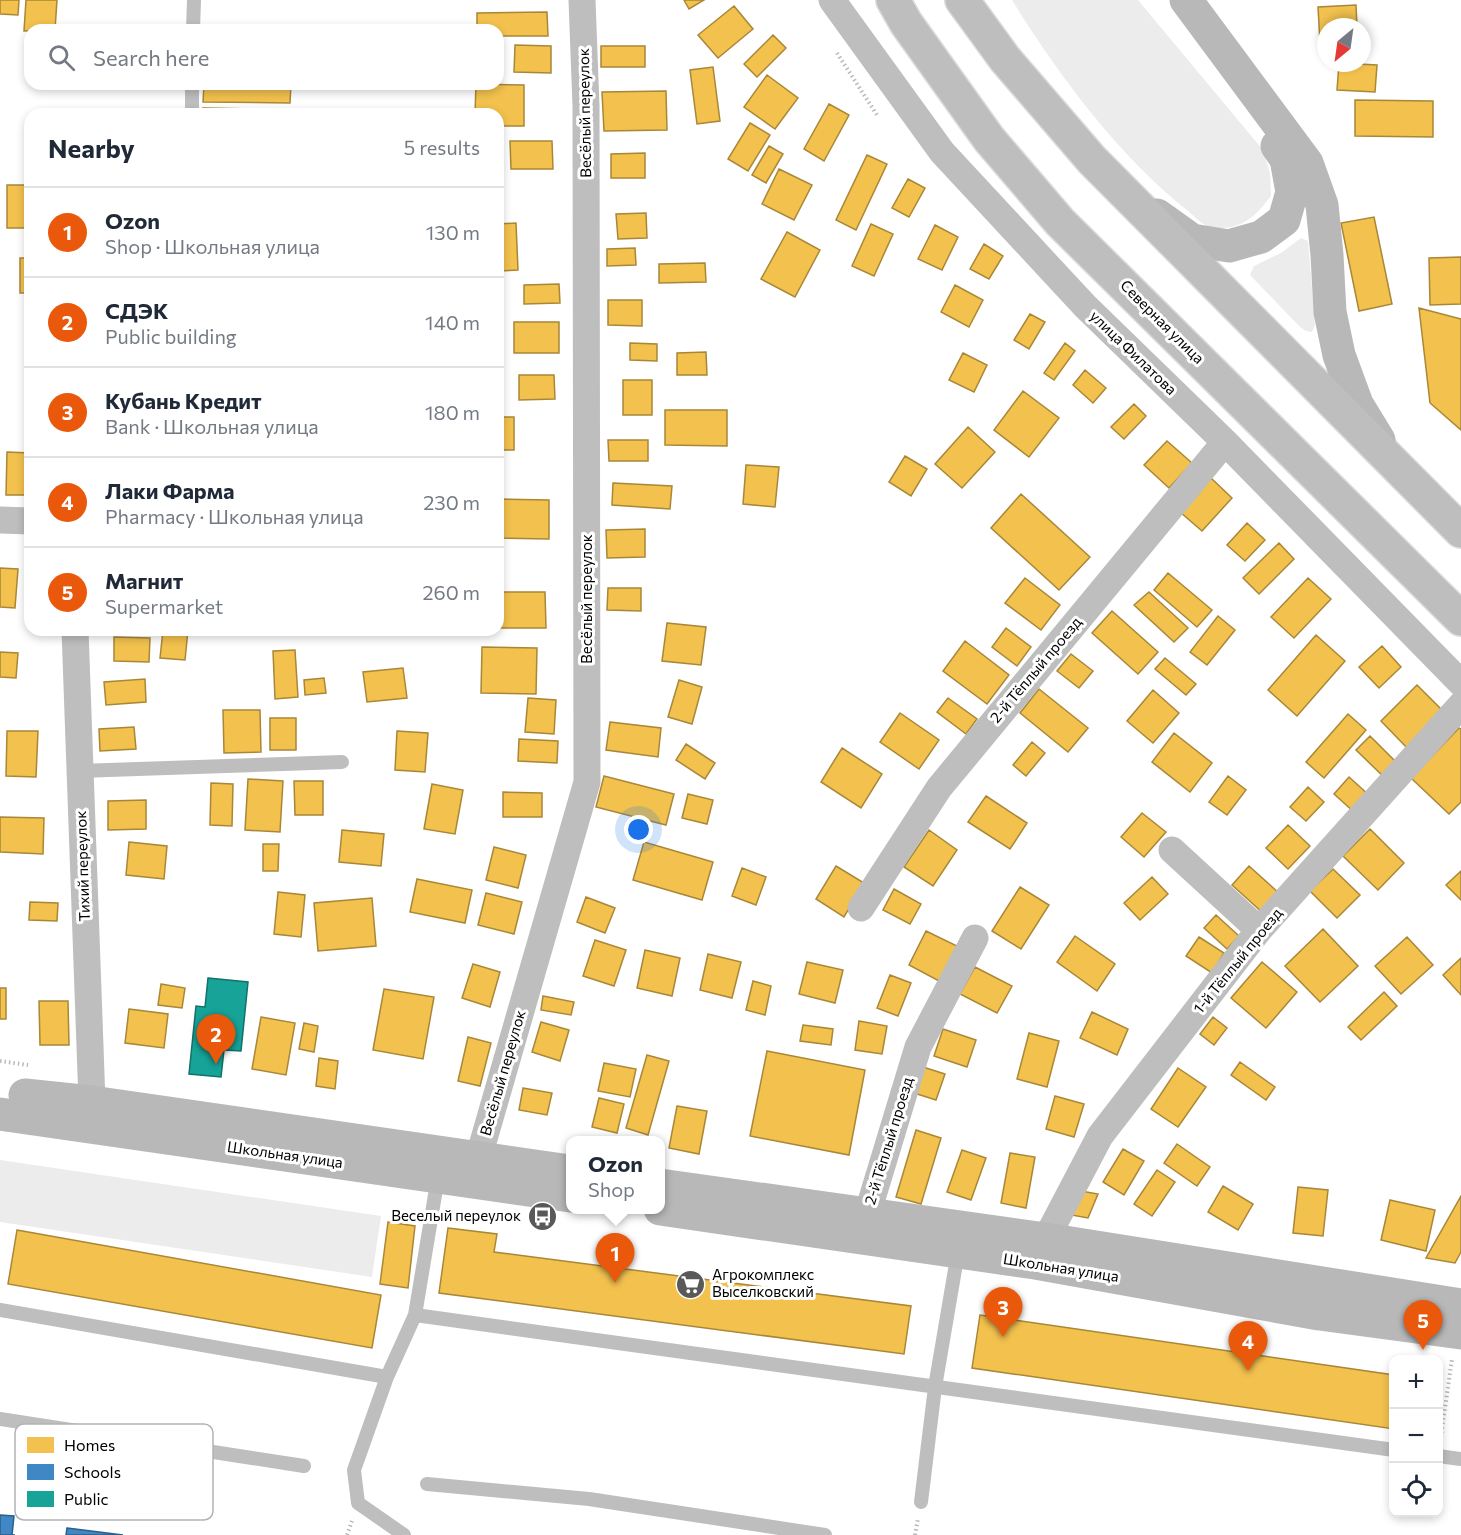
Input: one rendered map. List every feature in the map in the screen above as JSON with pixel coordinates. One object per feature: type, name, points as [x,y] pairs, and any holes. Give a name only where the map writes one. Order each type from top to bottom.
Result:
[{"type":"main road","name":"Северная улица","points":[[892,0],[989,139],[1060,222],[1461,619]]},
{"type":"main road","points":[[962,0],[1005,59],[1092,160],[1461,531]]},
{"type":"main road","points":[[1129,196],[1192,240],[1229,246],[1261,237],[1284,220],[1292,192],[1286,159],[1227,76],[1168,0]]},
{"type":"main road","points":[[1186,0],[1307,164],[1322,205],[1330,312],[1339,355],[1357,404],[1395,465]]},
{"type":"main road","name":"Школьная улица","points":[[0,1093],[92,1102],[441,1165]]},
{"type":"main road","name":"Школьная улица","points":[[0,1114],[441,1165],[475,1170],[566,1195]]},
{"type":"main road","name":"Школьная улица","points":[[475,1170],[566,1171]]},
{"type":"main road","name":"Школьная улица","points":[[665,1186],[1046,1239],[1461,1305]]},
{"type":"main road","name":"Школьная улица","points":[[665,1210],[1035,1263],[1320,1314],[1457,1342]]},
{"type":"street","name":"Весёлый переулок","points":[[475,1170],[587,782],[586,106],[582,0]]},
{"type":"street","name":"улица Филатова","points":[[832,0],[942,152],[1084,306],[1225,442],[1461,683]]},
{"type":"street","name":"2-й Тёплый проезд","points":[[861,908],[939,788],[1225,442]]},
{"type":"street","points":[[0,520],[24,521]]},
{"type":"street","name":"Тихий переулок","points":[[75,636],[92,1102]]},
{"type":"street","name":"1-й Тёплый проезд","points":[[1046,1239],[1100,1137],[1259,930],[1461,705]]},
{"type":"street","points":[[1172,850],[1259,930]]},
{"type":"street","name":"2-й Тёплый проезд","points":[[867,1215],[918,1047],[975,938]]},
{"type":"lane","points":[[194,0],[194,24]]},
{"type":"lane","points":[[192,90],[192,108]]},
{"type":"lane","points":[[79,771],[342,762]]},
{"type":"lane","points":[[404,1535],[358,1503],[354,1470],[387,1377],[415,1315],[441,1165]]},
{"type":"lane","points":[[921,1502],[935,1387],[958,1252]]},
{"type":"lane","points":[[0,1310],[387,1377]]},
{"type":"lane","points":[[415,1315],[1389,1449]]},
{"type":"lane","points":[[0,1419],[32,1424]]},
{"type":"lane","points":[[213,1452],[304,1466]]},
{"type":"lane","points":[[1443,1457],[1461,1459]]},
{"type":"lane","points":[[427,1484],[589,1499],[825,1535]]},
{"type":"path","points":[[833,48],[877,116]]},
{"type":"path","points":[[1451,1442],[1441,1436],[1457,1342]]},
{"type":"shaded area","points":[[1012,0],[1138,0],[1263,150],[1270,173],[1271,196],[1253,216],[1238,225],[1221,228],[1210,227],[1201,222],[1137,165],[1091,113],[1049,57]]},
{"type":"shaded area","points":[[1301,238],[1308,241],[1315,325],[1312,332],[1300,327],[1250,275],[1254,266],[1281,253]]},
{"type":"shaded area","points":[[0,1160],[381,1216],[372,1277],[0,1222]]},
{"type":"building: Homes","points":[[0,0],[19,0],[18,15],[0,14]]},
{"type":"building: Homes","points":[[26,0],[57,0],[55,24],[24,24]]},
{"type":"building: Homes","points":[[684,0],[704,0],[689,9]]},
{"type":"building: Homes","points":[[1356,5],[1357,18],[1319,18],[1318,7]]},
{"type":"building: Homes","points":[[734,6],[753,29],[718,58],[698,35]]},
{"type":"building: Homes","points":[[547,12],[548,36],[504,36],[504,24],[477,24],[477,13]]},
{"type":"building: Homes","points":[[773,35],[786,48],[757,77],[744,64]]},
{"type":"building: Homes","points":[[515,45],[551,46],[551,73],[514,72]]},
{"type":"building: Homes","points":[[601,46],[645,46],[645,67],[601,67]]},
{"type":"building: Homes","points":[[1371,65],[1377,65],[1375,92],[1337,90],[1338,72],[1371,72]]},
{"type":"building: Homes","points":[[713,67],[720,121],[697,124],[690,70]]},
{"type":"building: Homes","points":[[767,75],[798,98],[775,129],[744,107]]},
{"type":"building: Homes","points":[[504,85],[524,85],[524,126],[504,126],[504,108],[475,108],[476,90],[504,90]]},
{"type":"building: Homes","points":[[204,90],[291,90],[290,103],[203,102]]},
{"type":"building: Homes","points":[[666,91],[667,130],[604,131],[602,92]]},
{"type":"building: Homes","points":[[1355,100],[1433,101],[1433,137],[1355,136]]},
{"type":"building: Homes","points":[[829,104],[849,115],[824,161],[804,149]]},
{"type":"building: Homes","points":[[750,123],[770,135],[748,171],[728,159]]},
{"type":"building: Homes","points":[[510,141],[552,141],[553,169],[511,169]]},
{"type":"building: Homes","points":[[769,146],[783,154],[766,183],[752,175]]},
{"type":"building: Homes","points":[[645,153],[645,178],[611,178],[611,154]]},
{"type":"building: Homes","points":[[867,155],[887,164],[856,230],[836,220]]},
{"type":"building: Homes","points":[[779,169],[812,185],[794,220],[762,204]]},
{"type":"building: Homes","points":[[908,179],[925,188],[909,217],[892,208]]},
{"type":"building: Homes","points":[[7,185],[24,185],[24,228],[7,228]]},
{"type":"building: Homes","points":[[646,213],[647,238],[618,239],[616,214]]},
{"type":"building: Homes","points":[[1374,217],[1392,304],[1359,311],[1341,223]]},
{"type":"building: Homes","points":[[516,223],[518,270],[504,271],[504,224]]},
{"type":"building: Homes","points":[[871,224],[893,234],[874,276],[852,266]]},
{"type":"building: Homes","points":[[935,225],[958,237],[942,270],[918,259]]},
{"type":"building: Homes","points":[[787,232],[820,250],[795,297],[761,279]]},
{"type":"building: Homes","points":[[984,244],[1003,256],[989,279],[970,269]]},
{"type":"building: Homes","points":[[635,248],[636,265],[607,266],[607,249]]},
{"type":"building: Homes","points":[[1461,257],[1461,304],[1430,305],[1429,258]]},
{"type":"building: Homes","points":[[20,258],[24,258],[24,293],[20,293]]},
{"type":"building: Homes","points":[[705,263],[706,282],[659,283],[659,264]]},
{"type":"building: Homes","points":[[559,284],[560,303],[524,304],[524,285]]},
{"type":"building: Homes","points":[[955,285],[983,300],[969,327],[941,312]]},
{"type":"building: Homes","points":[[608,300],[642,300],[642,326],[608,325]]},
{"type":"building: Homes","points":[[1419,308],[1461,319],[1461,430],[1430,403]]},
{"type":"building: Homes","points":[[1030,314],[1045,322],[1029,349],[1014,340]]},
{"type":"building: Homes","points":[[514,322],[559,322],[559,353],[514,353]]},
{"type":"building: Homes","points":[[630,343],[657,344],[657,361],[630,360]]},
{"type":"building: Homes","points":[[1065,343],[1075,351],[1054,380],[1044,373]]},
{"type":"building: Homes","points":[[706,352],[707,375],[677,375],[677,353]]},
{"type":"building: Homes","points":[[963,353],[987,365],[974,392],[949,380]]},
{"type":"building: Homes","points":[[1085,370],[1106,388],[1093,403],[1073,385]]},
{"type":"building: Homes","points":[[519,375],[554,375],[555,399],[519,400]]},
{"type":"building: Homes","points":[[623,380],[652,380],[652,415],[623,415]]},
{"type":"building: Homes","points":[[1023,391],[1059,418],[1029,457],[994,430]]},
{"type":"building: Homes","points":[[1134,404],[1146,416],[1124,439],[1111,427]]},
{"type":"building: Homes","points":[[665,410],[727,410],[727,446],[665,445]]},
{"type":"building: Homes","points":[[504,417],[514,417],[514,450],[504,450]]},
{"type":"building: Homes","points":[[968,427],[995,452],[962,488],[935,464]]},
{"type":"building: Homes","points":[[608,440],[648,440],[648,461],[609,461]]},
{"type":"building: Homes","points":[[1167,441],[1192,463],[1169,488],[1144,465]]},
{"type":"building: Homes","points":[[7,452],[24,453],[24,495],[6,495]]},
{"type":"building: Homes","points":[[905,456],[927,469],[911,496],[889,482]]},
{"type":"building: Homes","points":[[746,465],[779,467],[775,507],[743,504]]},
{"type":"building: Homes","points":[[1211,478],[1232,498],[1202,531],[1180,512]]},
{"type":"building: Homes","points":[[613,483],[672,486],[670,509],[612,505]]},
{"type":"building: Homes","points":[[1021,494],[1090,557],[1059,590],[991,528]]},
{"type":"building: Homes","points":[[504,499],[549,500],[549,539],[504,538]]},
{"type":"building: Homes","points":[[1247,523],[1265,540],[1245,561],[1227,545]]},
{"type":"building: Homes","points":[[645,529],[645,557],[607,558],[606,530]]},
{"type":"building: Homes","points":[[1279,543],[1294,559],[1259,594],[1243,578]]},
{"type":"building: Homes","points":[[0,568],[18,569],[15,608],[0,607]]},
{"type":"building: Homes","points":[[1168,573],[1212,610],[1197,627],[1154,590]]},
{"type":"building: Homes","points":[[1025,578],[1060,605],[1041,630],[1005,603]]},
{"type":"building: Homes","points":[[1308,578],[1331,599],[1294,638],[1271,617]]},
{"type":"building: Homes","points":[[608,588],[641,588],[641,611],[607,610]]},
{"type":"building: Homes","points":[[504,592],[545,592],[546,628],[504,628]]},
{"type":"building: Homes","points":[[1149,592],[1188,628],[1174,642],[1134,605]]},
{"type":"building: Homes","points":[[1112,611],[1158,652],[1138,674],[1092,633]]},
{"type":"building: Homes","points":[[1218,616],[1235,630],[1207,665],[1190,652]]},
{"type":"building: Homes","points":[[667,623],[706,627],[701,665],[662,661]]},
{"type":"building: Homes","points":[[1006,628],[1031,647],[1017,666],[992,647]]},
{"type":"building: Homes","points":[[1316,635],[1345,661],[1297,716],[1268,690]]},
{"type":"building: Homes","points":[[162,636],[187,636],[185,660],[160,658]]},
{"type":"building: Homes","points":[[114,637],[150,638],[149,662],[114,661]]},
{"type":"building: Homes","points":[[965,641],[1009,675],[987,704],[943,671]]},
{"type":"building: Homes","points":[[1382,646],[1401,667],[1379,688],[1359,667]]},
{"type":"building: Homes","points":[[482,647],[537,648],[536,694],[481,693]]},
{"type":"building: Homes","points":[[295,650],[298,697],[275,699],[273,651]]},
{"type":"building: Homes","points":[[0,652],[18,653],[16,678],[0,677]]},
{"type":"building: Homes","points":[[1071,654],[1093,671],[1079,688],[1057,671]]},
{"type":"building: Homes","points":[[1165,658],[1196,684],[1186,695],[1155,669]]},
{"type":"building: Homes","points":[[403,668],[407,698],[367,702],[363,672]]},
{"type":"building: Homes","points":[[324,678],[326,693],[305,695],[304,680]]},
{"type":"building: Homes","points":[[145,679],[146,702],[106,705],[104,682]]},
{"type":"building: Homes","points":[[679,680],[702,687],[692,724],[668,717]]},
{"type":"building: Homes","points":[[1417,685],[1445,713],[1409,750],[1381,721]]},
{"type":"building: Homes","points":[[1039,689],[1088,728],[1068,752],[1020,713]]},
{"type":"building: Homes","points":[[1153,690],[1179,713],[1153,743],[1127,721]]},
{"type":"building: Homes","points":[[528,698],[556,700],[554,734],[525,732]]},
{"type":"building: Homes","points":[[948,698],[977,719],[966,734],[937,712]]},
{"type":"building: Homes","points":[[223,710],[260,710],[261,752],[224,753]]},
{"type":"building: Homes","points":[[900,713],[939,740],[919,769],[880,742]]},
{"type":"building: Homes","points":[[1348,714],[1366,730],[1324,778],[1306,762]]},
{"type":"building: Homes","points":[[270,718],[296,718],[296,750],[270,750]]},
{"type":"building: Homes","points":[[610,722],[661,728],[658,757],[606,750]]},
{"type":"building: Homes","points":[[134,727],[136,749],[100,751],[99,729]]},
{"type":"building: Homes","points":[[1459,728],[1461,729],[1461,802],[1449,814],[1411,778]]},
{"type":"building: Homes","points":[[7,731],[38,731],[36,777],[6,776]]},
{"type":"building: Homes","points":[[397,731],[428,733],[425,772],[395,770]]},
{"type":"building: Homes","points":[[1174,733],[1212,763],[1190,792],[1152,762]]},
{"type":"building: Homes","points":[[1370,736],[1400,766],[1387,780],[1356,750]]},
{"type":"building: Homes","points":[[519,739],[558,741],[557,763],[518,761]]},
{"type":"building: Homes","points":[[1032,742],[1045,753],[1026,776],[1013,765]]},
{"type":"building: Homes","points":[[686,744],[715,763],[705,779],[676,760]]},
{"type":"building: Homes","points":[[842,748],[882,774],[861,808],[821,782]]},
{"type":"building: Homes","points":[[604,776],[674,794],[666,825],[596,807]]},
{"type":"building: Homes","points":[[1228,776],[1246,790],[1227,815],[1209,802]]},
{"type":"building: Homes","points":[[1349,777],[1370,796],[1355,813],[1334,794]]},
{"type":"building: Homes","points":[[248,779],[283,781],[280,832],[245,830]]},
{"type":"building: Homes","points":[[294,781],[323,781],[323,815],[295,815]]},
{"type":"building: Homes","points":[[211,783],[233,784],[232,826],[210,825]]},
{"type":"building: Homes","points":[[432,784],[463,790],[455,834],[424,829]]},
{"type":"building: Homes","points":[[1308,787],[1324,802],[1306,821],[1290,807]]},
{"type":"building: Homes","points":[[503,792],[542,793],[542,817],[503,817]]},
{"type":"building: Homes","points":[[688,794],[713,800],[707,824],[682,818]]},
{"type":"building: Homes","points":[[986,796],[1027,823],[1010,849],[968,822]]},
{"type":"building: Homes","points":[[146,800],[146,829],[108,830],[108,801]]},
{"type":"building: Homes","points":[[1142,813],[1166,832],[1144,857],[1121,837]]},
{"type":"building: Homes","points":[[0,817],[44,818],[43,854],[0,852]]},
{"type":"building: Homes","points":[[1288,825],[1310,846],[1288,869],[1266,848]]},
{"type":"building: Homes","points":[[1370,829],[1404,863],[1378,890],[1343,856]]},
{"type":"building: Homes","points":[[342,830],[384,834],[381,866],[339,862]]},
{"type":"building: Homes","points":[[929,830],[957,850],[933,886],[904,867]]},
{"type":"building: Homes","points":[[129,842],[167,846],[164,879],[126,875]]},
{"type":"building: Homes","points":[[644,842],[713,862],[702,900],[633,880]]},
{"type":"building: Homes","points":[[263,844],[279,844],[278,871],[263,871]]},
{"type":"building: Homes","points":[[494,847],[526,855],[518,888],[486,880]]},
{"type":"building: Homes","points":[[836,866],[864,883],[844,917],[816,899]]},
{"type":"building: Homes","points":[[1249,866],[1281,895],[1264,914],[1232,885]]},
{"type":"building: Homes","points":[[742,868],[766,877],[756,905],[732,896]]},
{"type":"building: Homes","points":[[1333,869],[1360,895],[1337,918],[1310,891]]},
{"type":"building: Homes","points":[[1461,871],[1461,900],[1446,885]]},
{"type":"building: Homes","points":[[1152,877],[1168,894],[1140,920],[1124,903]]},
{"type":"building: Homes","points":[[417,879],[472,890],[465,923],[410,912]]},
{"type":"building: Homes","points":[[1020,887],[1049,905],[1021,949],[992,931]]},
{"type":"building: Homes","points":[[894,889],[921,904],[910,924],[883,910]]},
{"type":"building: Homes","points":[[278,892],[305,895],[301,937],[274,934]]},
{"type":"building: Homes","points":[[486,893],[522,902],[514,934],[478,925]]},
{"type":"building: Homes","points":[[586,897],[615,908],[605,933],[577,922]]},
{"type":"building: Homes","points":[[372,898],[376,946],[318,951],[314,903]]},
{"type":"building: Homes","points":[[30,902],[58,903],[57,921],[29,920]]},
{"type":"building: Homes","points":[[1216,915],[1239,936],[1227,949],[1204,928]]},
{"type":"building: Homes","points":[[1323,929],[1358,966],[1320,1002],[1285,966]]},
{"type":"building: Homes","points":[[926,931],[957,946],[939,981],[909,965]]},
{"type":"building: Homes","points":[[1075,936],[1115,964],[1097,991],[1057,962]]},
{"type":"building: Homes","points":[[1199,937],[1224,953],[1212,973],[1186,956]]},
{"type":"building: Homes","points":[[1407,937],[1433,965],[1401,994],[1375,966]]},
{"type":"building: Homes","points":[[595,940],[626,950],[614,986],[583,976]]},
{"type":"building: Homes","points":[[645,950],[680,958],[672,996],[637,988]]},
{"type":"building: Homes","points":[[708,954],[741,962],[732,998],[700,990]]},
{"type":"building: Homes","points":[[1461,958],[1461,995],[1443,975]]},
{"type":"building: Homes","points":[[807,962],[843,970],[835,1003],[799,994]]},
{"type":"building: Homes","points":[[1262,962],[1297,992],[1266,1028],[1231,998]]},
{"type":"building: Homes","points":[[473,964],[500,972],[490,1007],[462,998]]},
{"type":"building: Homes","points":[[975,967],[1012,986],[997,1013],[960,994]]},
{"type":"building: Homes","points":[[890,975],[911,983],[898,1016],[877,1008]]},
{"type":"building: Homes","points":[[753,981],[771,986],[765,1015],[746,1010]]},
{"type":"building: Homes","points":[[161,984],[185,988],[182,1008],[158,1005]]},
{"type":"building: Homes","points":[[0,988],[6,988],[6,1019],[0,1019]]},
{"type":"building: Homes","points":[[384,989],[434,997],[423,1059],[373,1050]]},
{"type":"building: Homes","points":[[1384,992],[1397,1006],[1361,1040],[1348,1027]]},
{"type":"building: Homes","points":[[543,996],[574,1002],[571,1015],[541,1010]]},
{"type":"building: Homes","points":[[39,1001],[68,1001],[69,1045],[40,1045]]},
{"type":"building: Homes","points":[[129,1009],[168,1014],[164,1048],[125,1043]]},
{"type":"building: Homes","points":[[1092,1012],[1128,1029],[1117,1055],[1080,1038]]},
{"type":"building: Homes","points":[[261,1017],[295,1023],[286,1075],[252,1069]]},
{"type":"building: Homes","points":[[1213,1017],[1227,1028],[1214,1045],[1200,1034]]},
{"type":"building: Homes","points":[[859,1021],[887,1026],[882,1054],[855,1050]]},
{"type":"building: Homes","points":[[541,1022],[569,1030],[560,1061],[532,1052]]},
{"type":"building: Homes","points":[[304,1023],[318,1026],[314,1052],[299,1049]]},
{"type":"building: Homes","points":[[803,1025],[833,1029],[831,1045],[800,1041]]},
{"type":"building: Homes","points":[[943,1029],[976,1040],[967,1067],[934,1056]]},
{"type":"building: Homes","points":[[1029,1033],[1059,1041],[1047,1087],[1017,1079]]},
{"type":"building: Homes","points":[[468,1037],[491,1043],[480,1086],[458,1081]]},
{"type":"building: Homes","points":[[767,1051],[865,1070],[849,1155],[750,1136]]},
{"type":"building: Homes","points":[[647,1055],[669,1061],[648,1135],[626,1128]]},
{"type":"building: Homes","points":[[319,1058],[338,1061],[335,1089],[316,1086]]},
{"type":"building: Homes","points":[[1240,1062],[1275,1087],[1266,1100],[1231,1075]]},
{"type":"building: Homes","points":[[604,1063],[636,1069],[630,1097],[598,1091]]},
{"type":"building: Homes","points":[[923,1067],[945,1074],[936,1100],[914,1093]]},
{"type":"building: Homes","points":[[1178,1068],[1206,1087],[1178,1127],[1151,1109]]},
{"type":"building: Homes","points":[[523,1088],[552,1093],[547,1115],[519,1110]]},
{"type":"building: Homes","points":[[1055,1096],[1084,1104],[1074,1137],[1046,1129]]},
{"type":"building: Homes","points":[[599,1098],[624,1104],[617,1133],[592,1127]]},
{"type":"building: Homes","points":[[677,1106],[707,1111],[699,1154],[669,1148]]},
{"type":"building: Homes","points":[[916,1130],[941,1138],[921,1204],[896,1197]]},
{"type":"building: Homes","points":[[1177,1144],[1210,1167],[1197,1186],[1164,1163]]},
{"type":"building: Homes","points":[[1123,1149],[1144,1161],[1124,1195],[1103,1182]]},
{"type":"building: Homes","points":[[962,1150],[986,1158],[971,1200],[947,1192]]},
{"type":"building: Homes","points":[[1010,1153],[1035,1157],[1026,1208],[1001,1203]]},
{"type":"building: Homes","points":[[1157,1170],[1175,1182],[1152,1216],[1134,1204]]},
{"type":"building: Homes","points":[[1223,1186],[1253,1204],[1238,1230],[1208,1212]]},
{"type":"building: Homes","points":[[1298,1187],[1328,1190],[1323,1236],[1293,1233]]},
{"type":"building: Homes","points":[[1081,1191],[1098,1194],[1088,1218],[1066,1214]]},
{"type":"building: Homes","points":[[1461,1196],[1461,1252],[1455,1263],[1426,1258]]},
{"type":"building: Homes","points":[[1390,1200],[1435,1210],[1426,1251],[1381,1240]]},
{"type":"building: Homes","points":[[388,1222],[415,1226],[408,1288],[380,1284]]},
{"type":"building: Homes","points":[[448,1228],[497,1234],[494,1252],[911,1306],[904,1354],[439,1293]]},
{"type":"building: Homes","points":[[17,1230],[381,1295],[372,1348],[8,1284]]},
{"type":"building: Homes","points":[[980,1315],[1389,1374],[1389,1428],[972,1368]]},
{"type":"building: Schools","points":[[0,1515],[14,1516],[12,1535],[0,1535]]},
{"type":"building: Schools","points":[[67,1528],[123,1535],[66,1535]]},
{"type":"building: Public","points":[[208,978],[248,982],[241,1051],[224,1050],[221,1077],[189,1074],[196,1006],[205,1007]]},
{"type":"place","name":"СДЭК","points":[[216,1064]]},
{"type":"place","name":"Веселый переулок","points":[[542,1216]]},
{"type":"place","name":"Ozon","points":[[615,1283]]},
{"type":"place","name":"Агрокомплекс Выселковский","points":[[691,1284]]},
{"type":"place","name":"Кубань Кредит","points":[[1003,1337]]},
{"type":"place","name":"Магнит","points":[[1423,1350]]},
{"type":"place","name":"Лаки Фарма","points":[[1248,1371]]}]
